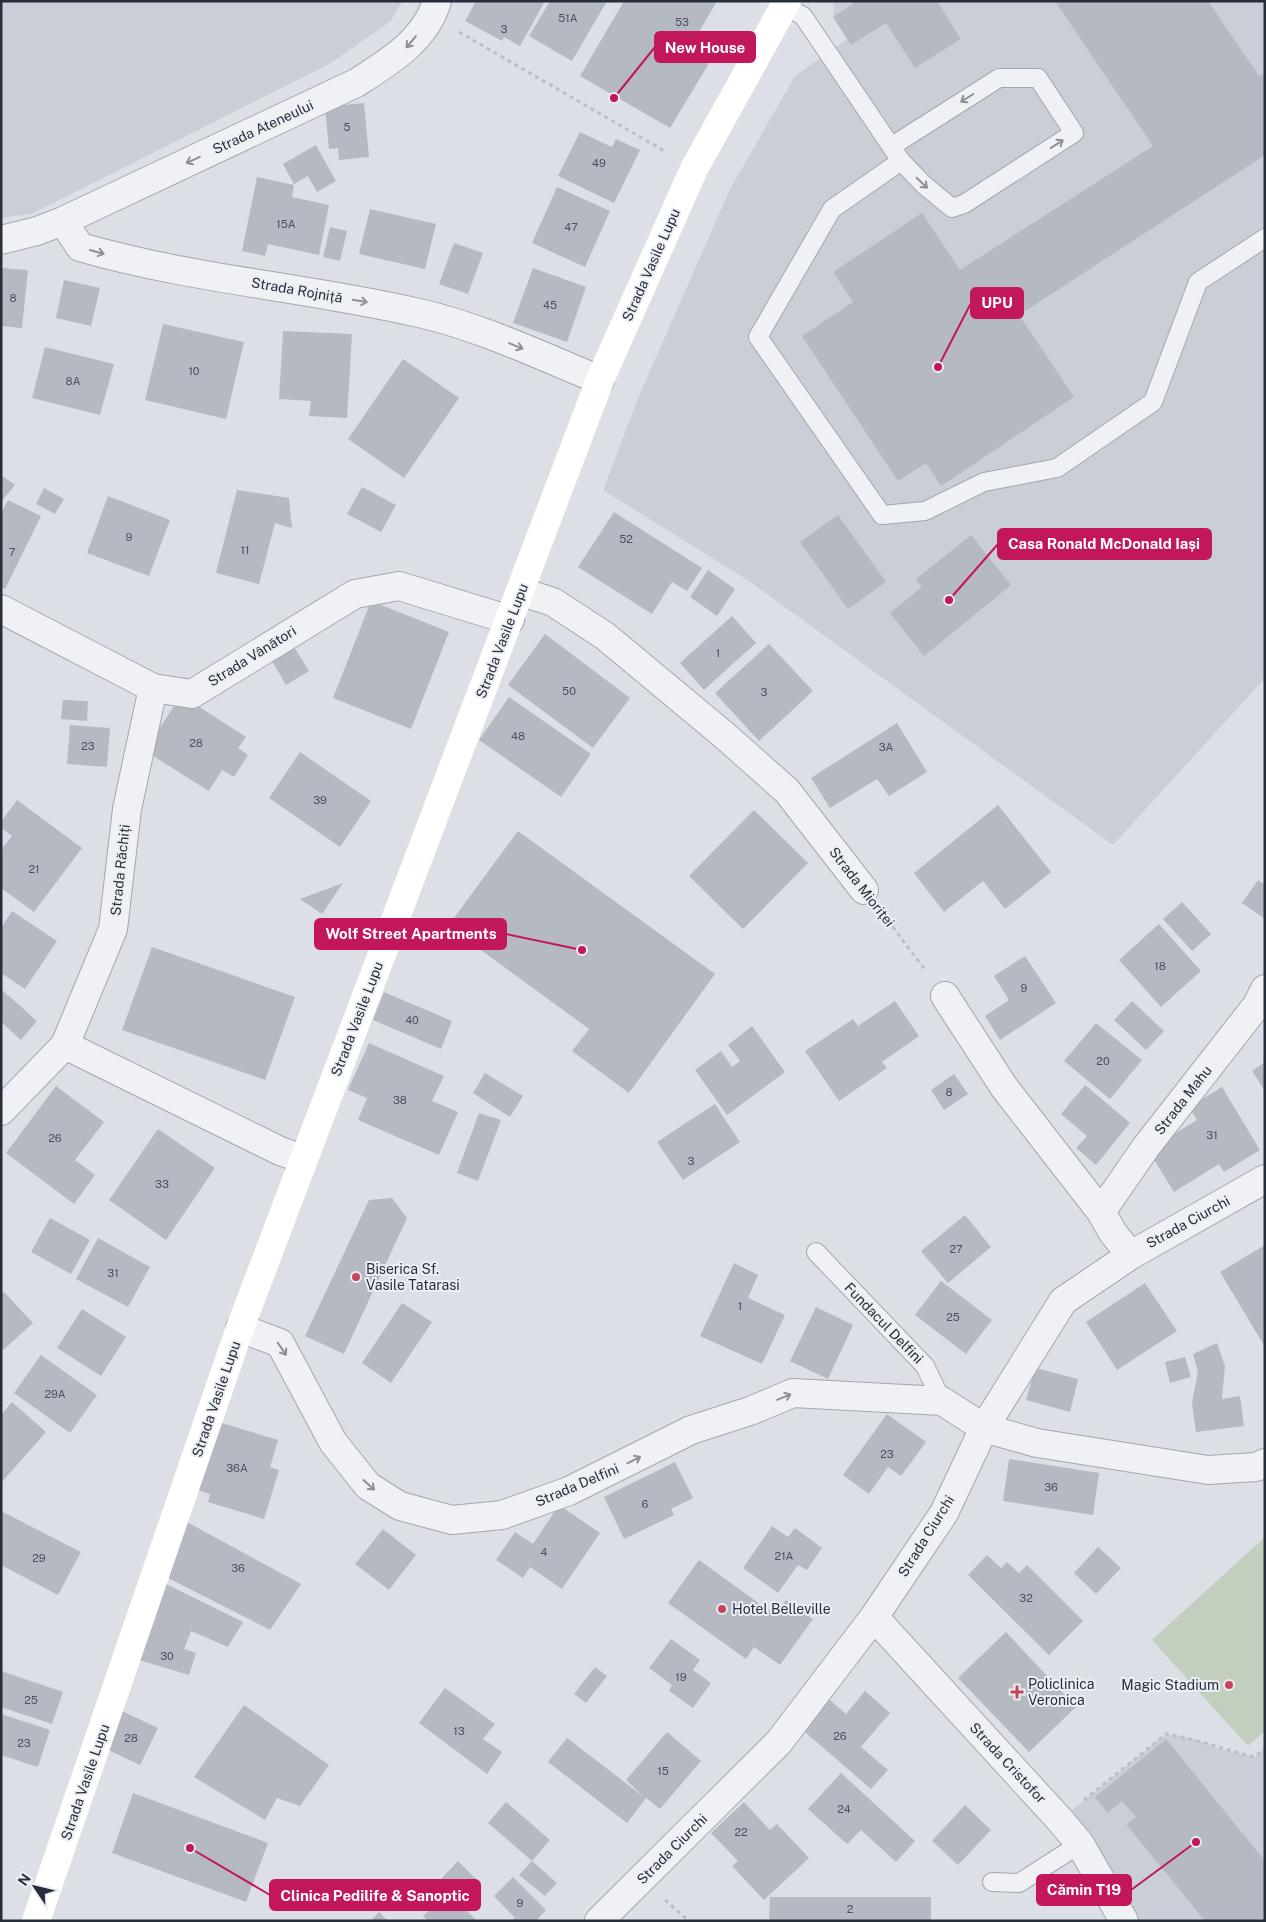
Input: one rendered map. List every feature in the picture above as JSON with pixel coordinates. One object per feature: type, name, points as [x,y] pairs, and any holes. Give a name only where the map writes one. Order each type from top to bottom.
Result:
[{"type":"main road","name":"Strada Vasile Lupu","points":[[36,1921],[240,1328],[303,1159],[522,592],[600,380],[694,169],[786,4]]},
{"type":"street","name":"Strada Ateneului","points":[[63,221],[356,83],[400,55],[435,9]]},
{"type":"street","points":[[1,240],[37,231],[63,221]]},
{"type":"street","name":"Strada Rojniță","points":[[63,221],[80,247],[89,250],[133,262],[421,313],[478,331],[600,380]]},
{"type":"street","name":"Strada Vânători","points":[[1,609],[153,688],[192,694],[356,594],[399,586],[510,620]]},
{"type":"street","name":"Strada Mioriței","points":[[522,592],[553,602],[605,636],[724,735],[787,791],[864,890]]},
{"type":"street","name":"Strada Răchiți","points":[[1,1111],[65,1045],[113,929],[127,809],[153,688]]},
{"type":"street","name":"Strada Mahu","points":[[1101,1212],[1146,1147],[1257,1006],[1265,989]]},
{"type":"street","points":[[945,996],[1004,1087],[1101,1212],[1113,1233],[1131,1255]]},
{"type":"street","points":[[65,1045],[280,1152],[303,1159]]},
{"type":"street","name":"Strada Ciurchi","points":[[599,1921],[779,1742],[874,1617],[944,1513],[984,1428],[1063,1301],[1131,1255],[1265,1179]]},
{"type":"street","name":"Strada Delfini","points":[[240,1328],[280,1343],[333,1442],[368,1486],[400,1506],[452,1520],[502,1515],[569,1491],[691,1430],[750,1411],[794,1393],[942,1401],[984,1428],[1037,1443],[1208,1470],[1256,1467],[1265,1463]]},
{"type":"street","name":"Strada Cristofor","points":[[874,1617],[1080,1844],[1124,1921]]},
{"type":"lane","points":[[786,4],[803,16],[901,161],[924,186],[952,208],[964,204],[1074,133],[1038,78],[999,78],[892,146]]},
{"type":"lane","points":[[901,161],[832,209],[758,338],[882,515],[925,511],[984,482],[1057,468],[1153,402],[1198,282],[1265,238]]},
{"type":"lane","name":"Fundacul Delfini","points":[[816,1252],[925,1366],[942,1401]]},
{"type":"lane","points":[[992,1882],[1019,1883],[1080,1844]]},
{"type":"path","points":[[435,9],[694,169]]},
{"type":"path","name":"Strada Mioriței","points":[[864,890],[945,996]]},
{"type":"path","points":[[1060,1820],[1166,1734],[1195,1739],[1220,1749],[1255,1757],[1265,1748]]},
{"type":"shaded area","points":[[1,1],[402,1],[391,21],[328,65],[31,214],[1,218]]},
{"type":"shaded area","points":[[834,1],[1265,1],[1265,678],[1113,845],[749,581],[603,490],[639,396],[730,189],[795,76],[847,39],[833,17]]},
{"type":"shaded area","points":[[1166,1734],[1195,1739],[1220,1749],[1255,1757],[1265,1748],[1265,1921],[1124,1921],[1060,1820]]},
{"type":"green space","name":"Magic Stadium","points":[[1265,1537],[1265,1731],[1248,1746],[1152,1640]]},
{"type":"building","points":[[476,1],[545,1],[520,46],[504,37],[502,41],[465,21]]},
{"type":"building","points":[[550,1],[607,1],[572,61],[529,36]]},
{"type":"building","points":[[624,1],[717,1],[693,42],[714,55],[670,128],[580,76]]},
{"type":"building","points":[[857,1],[937,1],[961,39],[915,68],[886,23],[851,45],[833,17]]},
{"type":"building","points":[[1055,1],[1208,1],[1259,76],[1265,73],[1265,155],[1019,315],[1074,397],[941,486],[926,463],[898,481],[802,336],[853,302],[833,272],[922,213],[960,270],[1153,146]]},
{"type":"building","points":[[364,103],[369,157],[339,160],[338,148],[329,149],[325,107]]},
{"type":"building","points":[[580,132],[612,147],[616,139],[640,150],[614,203],[558,176]]},
{"type":"building","points":[[316,145],[336,181],[317,192],[308,176],[294,184],[283,164]]},
{"type":"building","points":[[257,177],[294,185],[292,197],[329,205],[319,255],[268,244],[265,256],[242,251]]},
{"type":"building","points":[[557,187],[610,211],[585,267],[532,243]]},
{"type":"building","points":[[370,209],[436,224],[425,269],[359,254]]},
{"type":"building","points":[[330,227],[347,231],[340,261],[323,257]]},
{"type":"building","points":[[454,243],[483,253],[468,294],[439,284]]},
{"type":"building","points":[[1,268],[28,270],[22,328],[1,326]]},
{"type":"building","points":[[533,268],[586,287],[567,342],[513,323]]},
{"type":"building","points":[[64,280],[100,288],[91,326],[56,318]]},
{"type":"building","points":[[163,324],[244,342],[226,419],[145,400]]},
{"type":"building","points":[[283,331],[352,334],[347,418],[309,416],[311,401],[279,399]]},
{"type":"building","points":[[45,347],[114,364],[100,415],[32,398]]},
{"type":"building","points":[[403,359],[459,398],[404,478],[348,439]]},
{"type":"building","points":[[1,475],[15,485],[1,502]]},
{"type":"building","points":[[362,487],[396,505],[381,532],[347,514]]},
{"type":"building","points":[[44,488],[64,499],[55,514],[36,504]]},
{"type":"building","points":[[237,490],[289,498],[292,528],[275,523],[259,584],[216,573]]},
{"type":"building","points":[[108,496],[170,520],[149,576],[87,553]]},
{"type":"building","points":[[8,500],[41,516],[5,589],[1,587],[1,514]]},
{"type":"building","points":[[614,512],[702,568],[687,591],[672,582],[652,614],[578,567]]},
{"type":"building","points":[[838,515],[886,582],[848,609],[800,542]]},
{"type":"building","points":[[971,535],[1011,585],[924,656],[890,613],[922,587],[916,579]]},
{"type":"building","points":[[708,570],[735,589],[717,616],[690,597]]},
{"type":"building","points":[[371,601],[449,632],[411,729],[333,698]]},
{"type":"building","points":[[732,616],[756,643],[704,690],[680,663]]},
{"type":"building","points":[[545,634],[630,698],[593,748],[508,685]]},
{"type":"building","points":[[769,644],[813,691],[759,741],[715,693]]},
{"type":"building","points":[[294,647],[309,671],[286,685],[272,661]]},
{"type":"building","points":[[181,695],[246,737],[238,748],[248,755],[234,777],[222,770],[209,791],[145,751]]},
{"type":"building","points":[[509,697],[591,754],[561,797],[479,740]]},
{"type":"building","points":[[63,700],[88,701],[87,721],[61,719]]},
{"type":"building","points":[[897,723],[927,772],[889,796],[877,779],[830,808],[811,778]]},
{"type":"building","points":[[70,725],[110,728],[107,767],[67,764]]},
{"type":"building","points":[[300,752],[371,801],[340,847],[269,798]]},
{"type":"building","points":[[17,800],[82,848],[34,912],[1,888],[1,850],[12,836],[1,828],[1,822]]},
{"type":"building","points":[[998,805],[1051,872],[1005,909],[983,881],[944,912],[914,873]]},
{"type":"building","points":[[754,810],[808,863],[743,929],[689,876]]},
{"type":"building","points":[[518,831],[715,974],[629,1093],[572,1051],[589,1029],[448,926]]},
{"type":"building","points":[[1258,880],[1265,885],[1265,919],[1242,903]]},
{"type":"building","points":[[343,883],[322,914],[300,899]]},
{"type":"building","points":[[1182,902],[1211,934],[1192,951],[1163,919]]},
{"type":"building","points":[[12,911],[57,941],[25,989],[1,973],[1,928]]},
{"type":"building","points":[[1159,924],[1201,971],[1161,1007],[1119,960]]},
{"type":"building","points":[[152,947],[295,997],[265,1080],[122,1030]]},
{"type":"building","points":[[1025,956],[1056,1003],[1000,1040],[985,1016],[1009,1000],[994,976]]},
{"type":"building","points":[[1,989],[37,1021],[21,1040],[1,1022]]},
{"type":"building","points":[[384,992],[452,1021],[441,1049],[373,1020]]},
{"type":"building","points":[[895,1001],[919,1036],[882,1062],[887,1068],[839,1101],[805,1051],[853,1019],[858,1026]]},
{"type":"building","points":[[1132,1001],[1164,1031],[1146,1050],[1114,1020]]},
{"type":"building","points":[[1096,1023],[1142,1060],[1110,1099],[1064,1061]]},
{"type":"building","points":[[752,1026],[785,1072],[727,1115],[695,1070],[721,1051],[732,1067],[740,1061],[728,1045]]},
{"type":"building","points":[[369,1043],[444,1076],[432,1101],[458,1112],[439,1155],[358,1120],[367,1098],[348,1090]]},
{"type":"building","points":[[1265,1062],[1265,1091],[1252,1071]]},
{"type":"building","points":[[485,1073],[523,1096],[510,1117],[473,1093]]},
{"type":"building","points":[[954,1074],[968,1094],[944,1110],[931,1090]]},
{"type":"building","points":[[1085,1085],[1130,1123],[1096,1165],[1076,1148],[1087,1136],[1061,1114]]},
{"type":"building","points":[[56,1086],[104,1122],[75,1160],[95,1175],[74,1204],[6,1153]]},
{"type":"building","points":[[1222,1087],[1260,1150],[1224,1172],[1219,1164],[1174,1192],[1148,1150],[1197,1120],[1189,1107]]},
{"type":"building","points":[[715,1104],[740,1142],[683,1180],[657,1142]]},
{"type":"building","points":[[479,1113],[501,1120],[478,1181],[457,1173]]},
{"type":"building","points":[[158,1129],[215,1168],[166,1240],[109,1200]]},
{"type":"building","name":"Biserica Sf. Vasile Tatarasi","points":[[392,1198],[407,1218],[344,1354],[305,1336],[369,1200]]},
{"type":"building","points":[[965,1215],[991,1247],[948,1283],[921,1251]]},
{"type":"building","points":[[50,1218],[90,1240],[71,1274],[31,1252]]},
{"type":"building","points":[[98,1238],[150,1267],[128,1307],[76,1279]]},
{"type":"building","points":[[1265,1245],[1265,1347],[1220,1272]]},
{"type":"building","points":[[734,1263],[758,1275],[748,1298],[785,1315],[762,1364],[700,1336]]},
{"type":"building","points":[[941,1281],[992,1320],[966,1354],[915,1315]]},
{"type":"building","points":[[1145,1283],[1177,1331],[1117,1370],[1086,1322]]},
{"type":"building","points":[[4,1292],[33,1323],[1,1352],[1,1294]]},
{"type":"building","points":[[402,1303],[432,1322],[391,1383],[362,1363]]},
{"type":"building","points":[[816,1307],[853,1325],[828,1379],[790,1361]]},
{"type":"building","points":[[82,1309],[126,1337],[101,1376],[57,1348]]},
{"type":"building","points":[[1217,1343],[1225,1366],[1222,1399],[1240,1396],[1244,1426],[1196,1432],[1192,1403],[1198,1372],[1193,1354]]},
{"type":"building","points":[[41,1355],[97,1395],[70,1433],[14,1393]]},
{"type":"building","points":[[1185,1357],[1191,1377],[1170,1383],[1165,1362]]},
{"type":"building","points":[[1035,1368],[1078,1379],[1070,1412],[1026,1400]]},
{"type":"building","points":[[12,1402],[46,1432],[1,1483],[1,1415]]},
{"type":"building","points":[[887,1414],[926,1442],[901,1476],[888,1467],[869,1494],[843,1475]]},
{"type":"building","points":[[215,1421],[278,1440],[270,1467],[279,1470],[264,1519],[208,1502],[210,1494],[194,1489]]},
{"type":"building","points":[[1009,1459],[1099,1473],[1093,1515],[1003,1501]]},
{"type":"building","points":[[675,1462],[693,1498],[671,1509],[674,1515],[624,1539],[604,1497]]},
{"type":"building","points":[[559,1505],[600,1533],[562,1589],[530,1567],[523,1578],[496,1560],[515,1532],[533,1544]]},
{"type":"building","points":[[1,1511],[81,1552],[58,1595],[1,1565]]},
{"type":"building","points":[[185,1521],[301,1584],[270,1630],[166,1577]]},
{"type":"building","points":[[772,1526],[788,1537],[795,1528],[822,1548],[807,1570],[798,1565],[778,1593],[743,1568]]},
{"type":"building","points":[[383,1529],[416,1555],[389,1590],[355,1564]]},
{"type":"building","points":[[1098,1547],[1121,1568],[1096,1594],[1074,1573]]},
{"type":"building","points":[[987,1555],[1001,1568],[1007,1562],[1019,1573],[1027,1565],[1083,1621],[1049,1655],[968,1575]]},
{"type":"building","name":"Hotel Belleville","points":[[699,1560],[775,1615],[786,1600],[813,1619],[780,1665],[754,1647],[746,1659],[668,1603]]},
{"type":"building","points":[[164,1583],[243,1622],[228,1647],[191,1631],[184,1649],[196,1653],[189,1675],[139,1660]]},
{"type":"building","name":"Policlinica Veronica","points":[[1006,1632],[1076,1707],[1029,1752],[958,1678]]},
{"type":"building","points":[[671,1639],[700,1660],[693,1670],[711,1683],[693,1708],[669,1691],[672,1685],[649,1668]]},
{"type":"building","points":[[595,1667],[607,1676],[586,1703],[574,1694]]},
{"type":"building","points":[[1,1671],[63,1692],[52,1724],[1,1707]]},
{"type":"building","points":[[445,1688],[495,1724],[483,1739],[502,1752],[487,1774],[419,1723]]},
{"type":"building","points":[[865,1691],[890,1713],[861,1747],[888,1770],[871,1789],[798,1726],[824,1695],[846,1714]]},
{"type":"building","points":[[244,1705],[329,1765],[300,1806],[277,1798],[265,1820],[194,1777]]},
{"type":"building","points":[[122,1711],[158,1728],[140,1765],[104,1748]]},
{"type":"building","points":[[1,1714],[50,1730],[38,1767],[1,1755]]},
{"type":"building","points":[[667,1732],[701,1761],[660,1809],[646,1798],[627,1823],[548,1762],[567,1738],[644,1797],[626,1780]]},
{"type":"building","points":[[1166,1739],[1265,1861],[1265,1921],[1205,1921],[1126,1824],[1136,1817],[1122,1801],[1108,1813],[1095,1797]]},
{"type":"building","points":[[841,1773],[915,1841],[896,1862],[861,1830],[847,1844],[808,1809]]},
{"type":"building","points":[[133,1793],[268,1843],[246,1902],[112,1853]]},
{"type":"building","points":[[506,1802],[550,1840],[532,1861],[488,1823]]},
{"type":"building","points":[[744,1802],[770,1830],[777,1824],[809,1858],[764,1900],[732,1866],[738,1861],[711,1833]]},
{"type":"building","points":[[965,1805],[991,1830],[958,1865],[932,1841]]},
{"type":"building","points":[[458,1861],[476,1879],[456,1900],[477,1921],[428,1921],[423,1916],[449,1890],[440,1880]]},
{"type":"building","points":[[532,1861],[557,1883],[545,1896],[519,1875]]},
{"type":"building","points":[[513,1877],[546,1910],[536,1921],[511,1921],[515,1918],[494,1896]]},
{"type":"building","points":[[770,1897],[931,1897],[931,1921],[769,1921]]},
{"type":"building","points":[[379,1912],[388,1921],[371,1921]]},
{"type":"place","name":"New House","points":[[614,98]]},
{"type":"place","name":"UPU","points":[[938,367]]},
{"type":"place","name":"Casa Ronald McDonald Iași","points":[[949,600]]},
{"type":"place","name":"Wolf Street Apartments","points":[[582,950]]},
{"type":"place","name":"Biserica Sf. Vasile Tatarasi","points":[[356,1277]]},
{"type":"place","name":"Hotel Belleville","points":[[722,1609]]},
{"type":"place","name":"Magic Stadium","points":[[1229,1685]]},
{"type":"place","name":"Policlinica Veronica","points":[[1017,1692]]},
{"type":"place","name":"Cămin T19","points":[[1196,1842]]},
{"type":"place","name":"Clinica Pedilife & Sanoptic","points":[[190,1848]]}]
